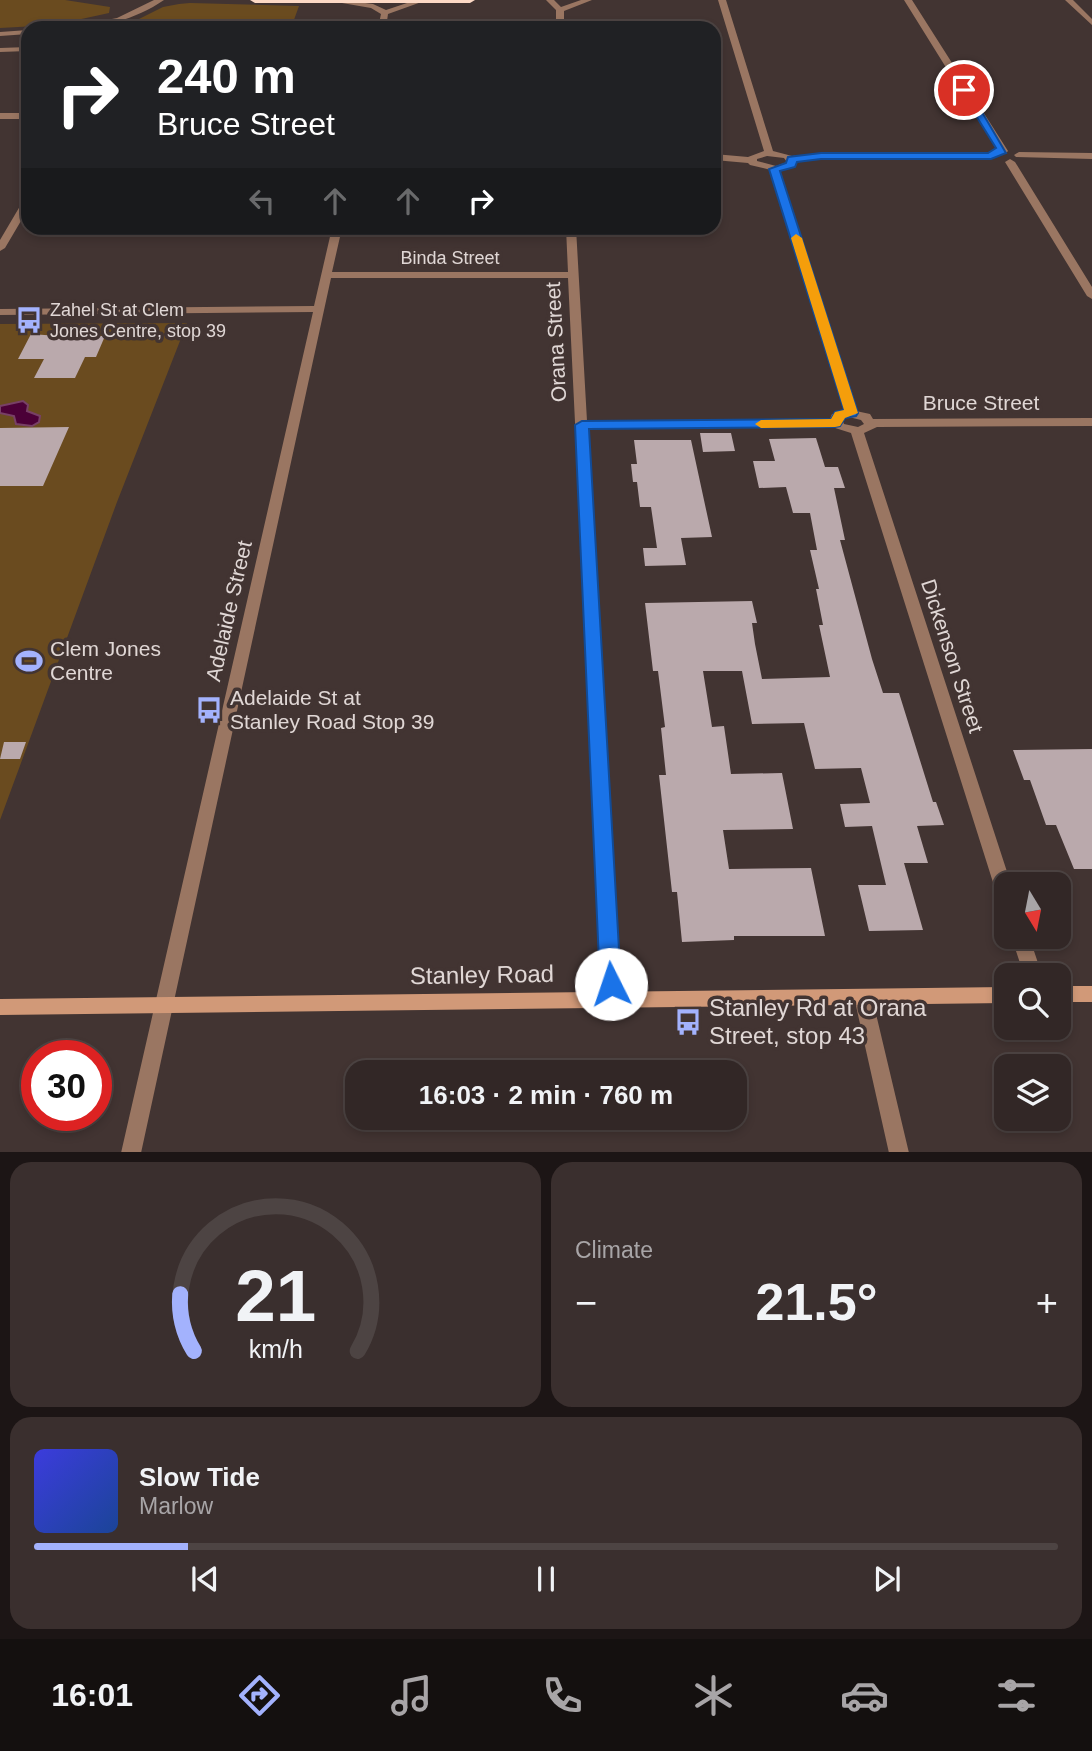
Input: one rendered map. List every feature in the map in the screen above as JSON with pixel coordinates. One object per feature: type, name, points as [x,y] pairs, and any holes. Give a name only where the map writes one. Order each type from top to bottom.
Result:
[{"type":"highway","points":[[255,0],[470,0]]},
{"type":"main road","points":[[1071,994],[1092,993]]},
{"type":"main road","name":"Stanley Road","points":[[0,1007],[994,995]]},
{"type":"street","points":[[118,21],[137,14],[160,0]]},
{"type":"street","points":[[550,0],[559,10],[560,21]]},
{"type":"street","points":[[559,10],[588,0]]},
{"type":"street","points":[[722,0],[769,153]]},
{"type":"street","points":[[908,0],[1003,151],[1014,159],[1092,296]]},
{"type":"street","points":[[1069,0],[1092,23]]},
{"type":"street","points":[[345,1],[373,6],[385,13],[423,1]]},
{"type":"street","points":[[383,21],[385,13]]},
{"type":"street","points":[[21,33],[3,34],[0,47],[21,49]]},
{"type":"street","points":[[13,49],[21,45]]},
{"type":"street","points":[[0,117],[21,116]]},
{"type":"street","points":[[991,156],[994,152],[1003,151]]},
{"type":"street","points":[[751,160],[755,155],[769,153],[792,159],[835,155],[991,156],[1014,159],[1092,156]]},
{"type":"street","points":[[721,158],[751,160],[757,166],[775,169],[791,165],[792,159]]},
{"type":"street","points":[[775,169],[851,413]]},
{"type":"street","points":[[0,248],[21,213]]},
{"type":"street","name":"Adelaide Street","points":[[131,1152],[336,235]]},
{"type":"street","name":"Orana Street","points":[[570,235],[612,999]]},
{"type":"street","name":"Binda Street","points":[[327,275],[573,275]]},
{"type":"street","points":[[0,312],[319,309]]},
{"type":"street","points":[[582,425],[835,423],[842,429],[857,432],[869,428],[871,423],[866,417],[851,413],[839,415],[835,423]]},
{"type":"street","name":"Bruce Street","points":[[871,423],[1092,422]]},
{"type":"street","name":"Dickenson Street","points":[[857,432],[999,872]]},
{"type":"street","points":[[863,997],[899,1152]]},
{"type":"shaded area","points":[[0,0],[65,0],[110,7],[109,13],[72,21],[21,21],[21,27],[0,28]]},
{"type":"shaded area","points":[[190,3],[299,6],[294,21],[135,21],[163,7]]},
{"type":"shaded area","name":"Clem Jones Centre","points":[[187,323],[117,502],[0,820],[0,324]]},
{"type":"shaded area","points":[[23,401],[28,405],[27,411],[40,416],[39,422],[32,426],[16,424],[14,416],[0,413],[0,406]]},
{"type":"building","points":[[31,334],[105,336],[96,357],[85,357],[75,378],[34,378],[44,359],[18,359]]},
{"type":"building","points":[[69,427],[43,486],[0,486],[0,428]]},
{"type":"building","points":[[700,433],[731,433],[735,451],[703,452]]},
{"type":"building","points":[[816,438],[825,467],[838,467],[845,488],[834,488],[845,540],[840,540],[883,693],[899,693],[933,802],[936,802],[944,825],[917,826],[928,863],[904,863],[923,930],[869,931],[858,885],[886,885],[872,826],[845,827],[840,804],[870,803],[861,768],[815,769],[804,723],[752,724],[742,671],[703,671],[712,727],[724,726],[731,774],[782,773],[793,829],[723,830],[729,869],[811,868],[825,936],[734,936],[734,940],[682,942],[677,892],[672,892],[659,775],[666,775],[661,728],[665,727],[658,671],[653,671],[645,603],[752,601],[757,623],[752,623],[762,679],[830,677],[819,625],[823,625],[816,589],[819,589],[810,550],[817,550],[810,513],[793,513],[786,487],[759,488],[753,461],[775,461],[769,439]]},
{"type":"building","points":[[634,440],[691,440],[712,537],[681,538],[686,565],[645,566],[643,548],[657,548],[651,507],[640,507],[637,482],[633,482],[631,464],[637,464]]},
{"type":"building","points":[[4,742],[26,742],[20,759],[0,759]]},
{"type":"building","points":[[1092,749],[1092,869],[1074,869],[1056,825],[1046,825],[1030,780],[1024,780],[1013,750]]},
{"type":"slow traffic","points":[[761,424],[835,423],[839,415],[851,413],[796,238]]},
{"type":"place","name":"Zahel St at Clem Jones Centre, stop 39","points":[[29,320]]},
{"type":"place","name":"Clem Jones Centre","points":[[29,661]]},
{"type":"place","name":"Adelaide St at Stanley Road Stop 39","points":[[209,710]]},
{"type":"place","name":"Stanley Rd at Orana Street, stop 43","points":[[688,1022]]},
{"type":"route","points":[[611,984],[582,425],[835,423],[839,415],[851,413],[775,169],[791,165],[792,159],[821,156],[991,156],[994,152],[1003,151],[964,90]]}]
